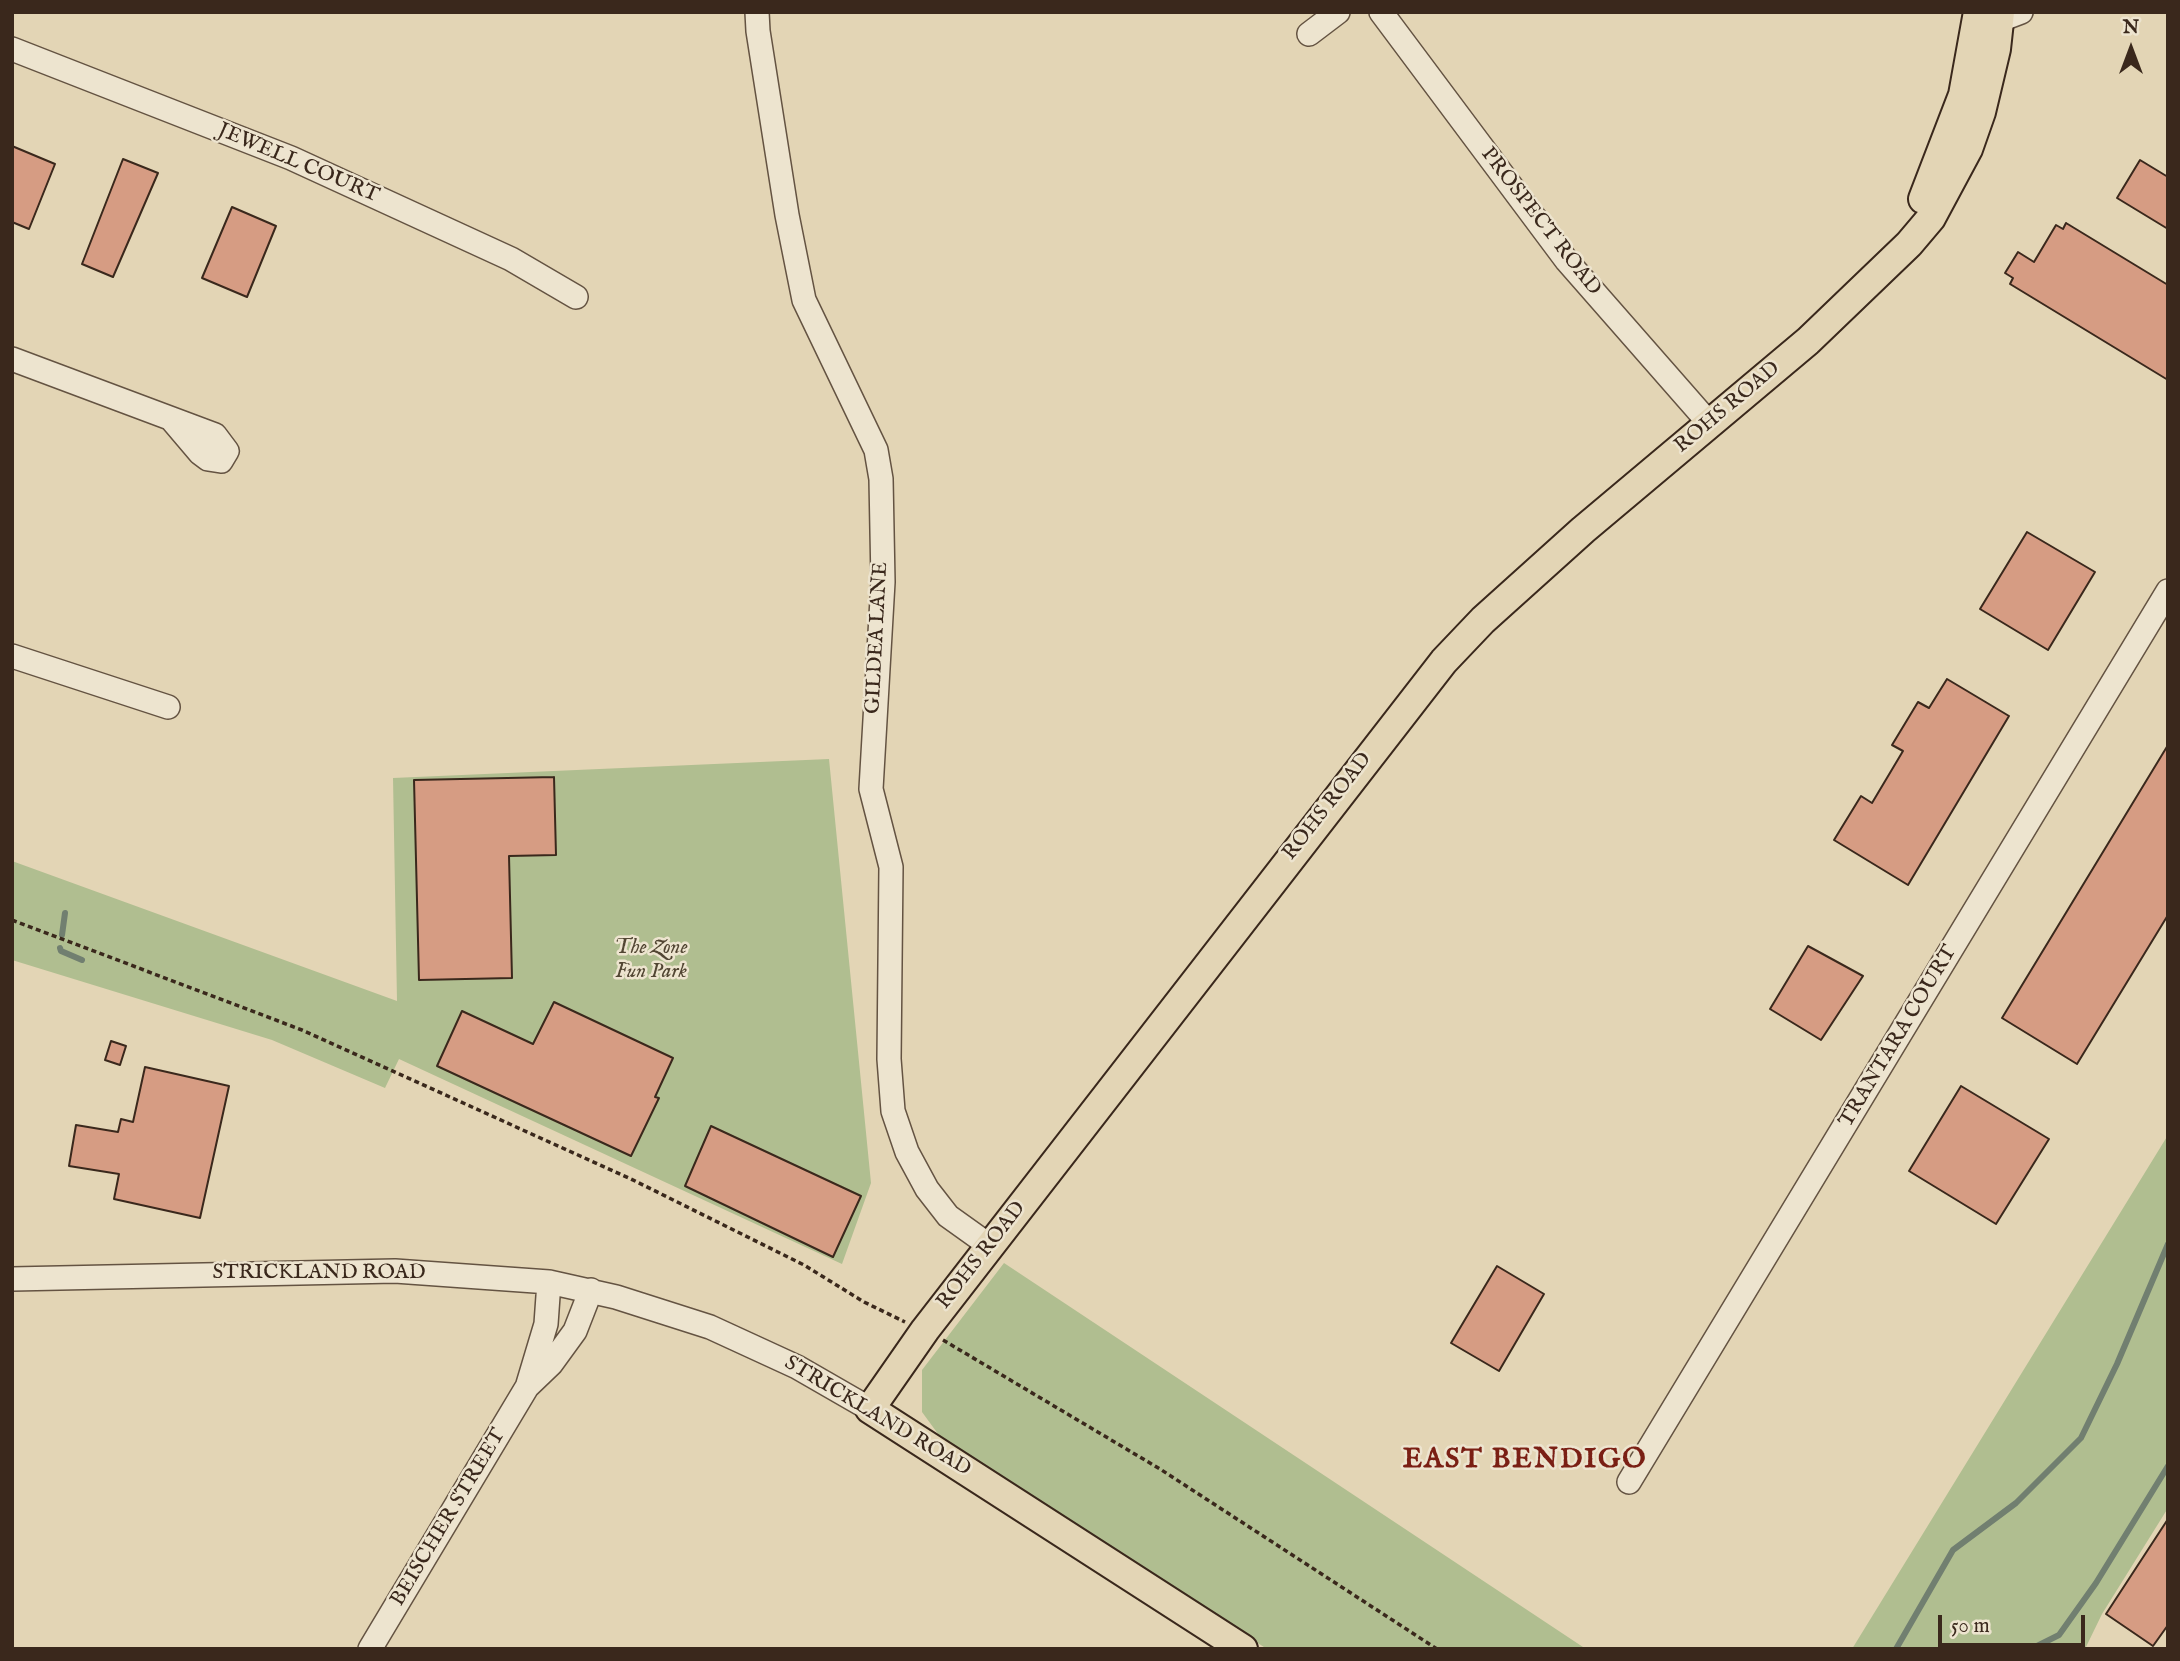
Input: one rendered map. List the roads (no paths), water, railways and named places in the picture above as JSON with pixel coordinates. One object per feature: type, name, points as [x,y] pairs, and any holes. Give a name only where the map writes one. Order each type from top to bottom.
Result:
[{"type":"main road","name":"ROHS ROAD","points":[[870,1409],[925,1330],[989,1246],[1444,661],[1538,570],[1808,341],[1909,244],[1950,186],[1981,112],[2000,14]]},
{"type":"main road","name":"STRICKLAND ROAD","points":[[870,1409],[1243,1649]]},
{"type":"street","name":"GILDEA LANE","points":[[757,12],[787,215],[804,300],[876,450],[881,479],[883,582],[871,789],[891,867],[889,1059],[893,1111],[907,1152],[927,1189],[948,1216],[989,1246]]},
{"type":"street","points":[[1309,34],[1338,12]]},
{"type":"street","name":"PROSPECT ROAD","points":[[1381,12],[1567,261],[1709,423]]},
{"type":"street","name":"JEWELL COURT","points":[[12,49],[291,158],[499,253],[576,297]]},
{"type":"street","points":[[12,359],[172,420]]},
{"type":"street","name":"TRANTARA COURT","points":[[1629,1482],[2168,591]]},
{"type":"street","points":[[12,656],[168,706]]},
{"type":"street","name":"STRICKLAND ROAD","points":[[12,1279],[395,1271],[549,1282],[591,1290],[677,1316],[746,1342],[870,1409]]},
{"type":"street","name":"BEISCHER STREET","points":[[370,1649],[527,1387],[544,1333],[549,1282]]},
{"type":"street","name":"BEISCHER STREET","points":[[527,1387],[551,1364],[575,1331],[591,1290]]},
{"type":"waterway","points":[[62,935],[65,913]]},
{"type":"waterway","points":[[60,948],[61,951],[82,960]]},
{"type":"waterway","points":[[1896,1649],[1953,1550],[2016,1503],[2081,1438],[2117,1364],[2168,1244]]},
{"type":"waterway","points":[[2031,1649],[2059,1635],[2096,1583],[2168,1466]]},
{"type":"district","name":"EAST BENDIGO","points":[[1525,1461]]},
{"type":"park label","name":"The Zone Fun Park","points":[[651,961]]}]
